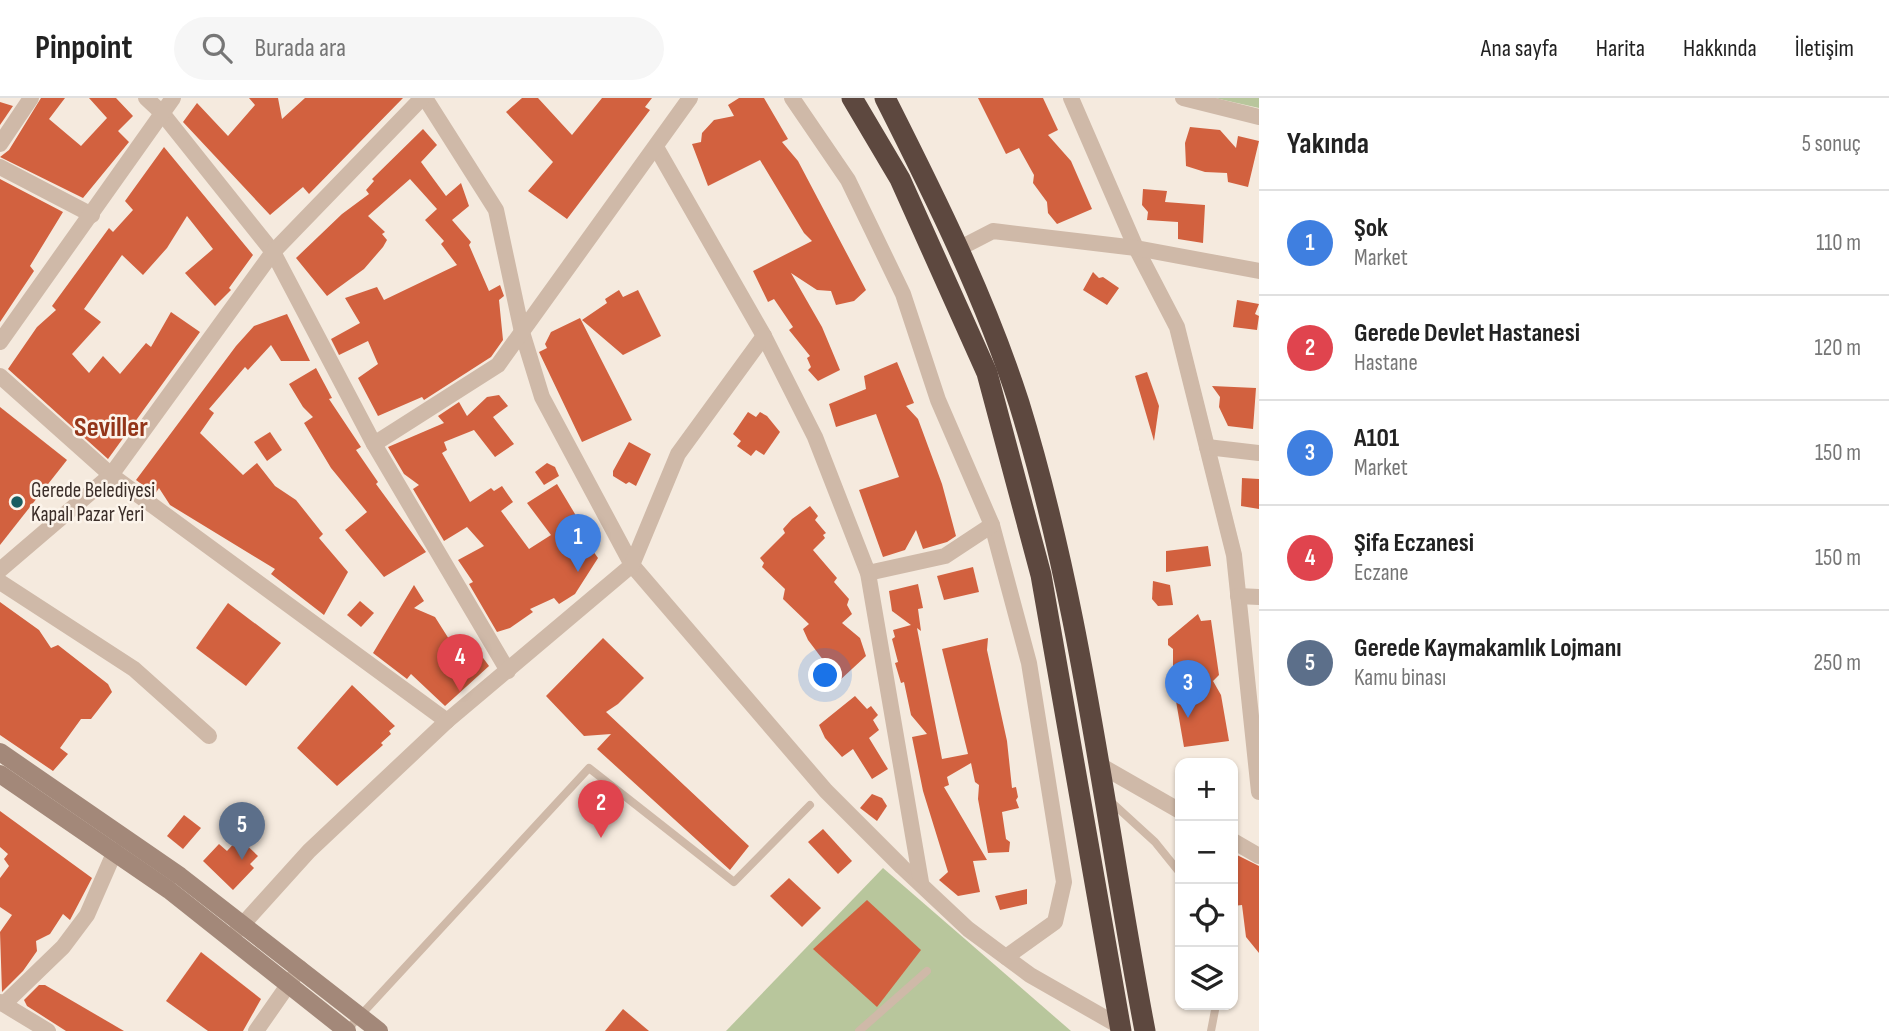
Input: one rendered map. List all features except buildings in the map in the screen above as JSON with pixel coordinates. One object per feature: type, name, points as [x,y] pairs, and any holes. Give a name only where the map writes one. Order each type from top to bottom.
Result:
[{"type":"highway","points":[[852,98],[900,179],[987,373],[1041,575],[1121,1029]]},
{"type":"highway","points":[[885,98],[960,248],[1018,402],[1056,541],[1145,1031]]},
{"type":"street","points":[[0,144],[31,98]]},
{"type":"street","points":[[146,98],[162,113],[273,252],[374,444],[508,671]]},
{"type":"street","points":[[0,342],[173,98]]},
{"type":"street","points":[[0,570],[110,475],[273,252],[423,98],[496,210],[522,332],[542,397],[632,565],[826,791],[968,929],[1030,975],[1121,1029]]},
{"type":"street","points":[[374,444],[498,365],[690,98]]},
{"type":"street","points":[[792,98],[848,180],[903,294],[938,400],[992,525],[1029,663],[1064,882],[1055,922],[1006,957]]},
{"type":"street","points":[[1071,98],[1136,248],[1177,327],[1234,555],[1256,743],[1259,792]]},
{"type":"street","points":[[1192,99],[1259,117]]},
{"type":"street","points":[[656,147],[764,336],[815,437],[868,573],[920,882]]},
{"type":"street","points":[[0,167],[92,215]]},
{"type":"street","points":[[960,248],[993,231],[1136,248],[1259,271]]},
{"type":"street","points":[[236,932],[309,851],[447,722],[632,565],[678,454],[764,336]]},
{"type":"street","points":[[0,376],[110,475],[447,722]]},
{"type":"street","points":[[1207,447],[1259,453]]},
{"type":"street","points":[[868,573],[945,556],[992,525]]},
{"type":"street","points":[[0,582],[134,669],[209,736]]},
{"type":"street","points":[[1238,596],[1259,597]]},
{"type":"street","points":[[0,752],[180,876],[288,982],[347,1031]]},
{"type":"street","points":[[1098,764],[1175,808]]},
{"type":"street","points":[[0,774],[236,932],[300,968],[379,1031]]},
{"type":"street","points":[[1238,844],[1259,856]]},
{"type":"street","points":[[48,1031],[2,1003],[63,947],[87,915],[115,851]]},
{"type":"street","points":[[256,1031],[300,968]]},
{"type":"lane","points":[[347,1031],[589,768],[734,882],[810,805]]},
{"type":"lane","points":[[1103,795],[1155,842],[1175,867]]},
{"type":"lane","points":[[859,1031],[927,971]]},
{"type":"lane","points":[[1212,1031],[1215,1010]]},
{"type":"green space","points":[[1215,98],[1259,98],[1259,108]]},
{"type":"green space","points":[[883,868],[1071,1031],[726,1031]]},
{"type":"place","name":"Gerede Belediyesi Kapalı Pazar Yeri","points":[[17,502]]},
{"type":"place","name":"Şok","points":[[578,572]]},
{"type":"place","name":"Şifa Eczanesi","points":[[460,692]]},
{"type":"place","name":"A101","points":[[1188,718]]},
{"type":"place","name":"Gerede Devlet Hastanesi","points":[[601,838]]},
{"type":"place","name":"Gerede Kaymakamlık Lojmanı","points":[[242,860]]},
{"type":"district","name":"Seviller","points":[[111,426]]}]
